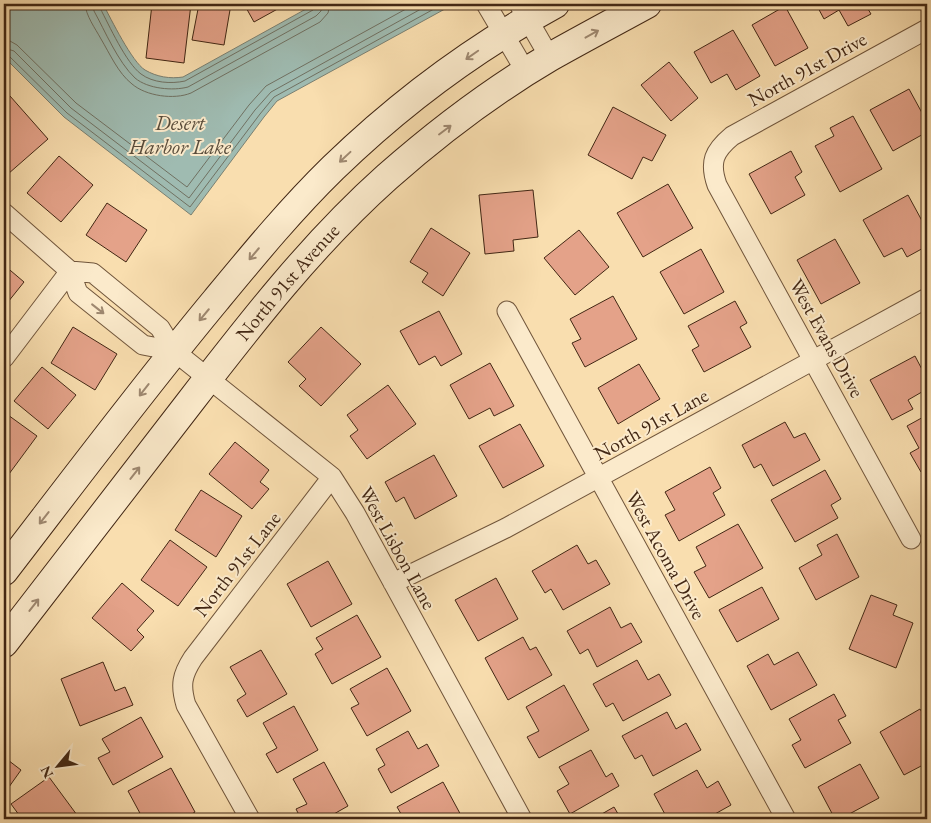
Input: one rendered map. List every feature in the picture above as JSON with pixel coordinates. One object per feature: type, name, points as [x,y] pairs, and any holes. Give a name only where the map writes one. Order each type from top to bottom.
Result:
[{"type":"main road","points":[[4,570],[174,351],[275,229],[332,169],[415,97],[503,34],[523,11],[554,4]]},
{"type":"main road","name":"North 91st Avenue","points":[[4,643],[208,378],[283,284],[359,203],[444,130],[526,72],[647,4]]},
{"type":"street","points":[[486,4],[526,72]]},
{"type":"street","points":[[523,11],[550,58]]},
{"type":"street","name":"North 91st Drive","points":[[714,156],[718,148],[732,136],[927,29]]},
{"type":"street","name":"West Evans Drive","points":[[714,156],[712,165],[716,185],[911,539]]},
{"type":"street","name":"West Lisbon Lane","points":[[4,213],[70,272],[78,293],[143,345],[174,351],[332,477],[355,513],[392,584],[522,819]]},
{"type":"street","points":[[4,358],[70,272]]},
{"type":"street","name":"North 91st Lane","points":[[392,584],[506,528],[927,298]]},
{"type":"street","name":"West Acoma Drive","points":[[507,311],[786,819]]},
{"type":"street","name":"North 91st Lane","points":[[250,819],[186,704],[182,692],[182,680],[186,668],[193,658],[332,477]]},
{"type":"water","name":"Desert Harbor Lake","points":[[4,4],[103,4],[122,40],[140,65],[145,70],[154,74],[173,78],[183,77],[315,4],[454,4],[277,101],[191,215],[64,117],[4,57]]},
{"type":"building","points":[[152,4],[191,4],[184,63],[146,58]]},
{"type":"building","points":[[199,4],[231,4],[224,45],[192,40]]},
{"type":"building","points":[[244,4],[281,4],[283,6],[254,22]]},
{"type":"building","points":[[816,4],[865,4],[871,14],[848,26],[839,10],[824,19]]},
{"type":"building","points":[[785,6],[808,48],[775,66],[752,25]]},
{"type":"building","points":[[733,30],[760,76],[736,90],[727,74],[711,83],[694,52]]},
{"type":"building","points":[[669,62],[698,98],[671,121],[641,85]]},
{"type":"building","points":[[909,89],[927,122],[927,132],[893,151],[870,110]]},
{"type":"building","points":[[10,96],[48,139],[8,174],[4,169],[4,101]]},
{"type":"building","points":[[613,107],[666,135],[652,161],[643,157],[632,179],[588,155]]},
{"type":"building","points":[[853,116],[882,169],[840,192],[815,146],[834,136],[830,128]]},
{"type":"building","points":[[791,151],[802,172],[795,177],[805,195],[771,214],[749,174]]},
{"type":"building","points":[[59,156],[93,185],[61,222],[27,193]]},
{"type":"building","points":[[668,184],[693,228],[643,257],[617,213]]},
{"type":"building","points":[[533,190],[538,237],[513,240],[514,251],[485,254],[479,195]]},
{"type":"building","points":[[908,195],[927,230],[927,246],[907,257],[902,248],[884,257],[863,220]]},
{"type":"building","points":[[107,203],[147,230],[126,262],[86,235]]},
{"type":"building","points":[[431,228],[470,253],[443,296],[422,282],[428,273],[410,262]]},
{"type":"building","points":[[579,230],[609,267],[575,295],[544,258]]},
{"type":"building","points":[[835,239],[860,283],[821,304],[797,260]]},
{"type":"building","points":[[701,249],[724,292],[684,314],[660,272]]},
{"type":"building","points":[[4,265],[24,282],[4,307]]},
{"type":"building","points":[[613,296],[637,339],[585,367],[572,343],[581,339],[570,319]]},
{"type":"building","points":[[735,301],[747,323],[740,327],[751,347],[704,372],[692,350],[699,346],[688,326]]},
{"type":"building","points":[[439,311],[462,354],[441,366],[435,356],[419,365],[400,331]]},
{"type":"building","points":[[73,327],[117,354],[95,390],[51,363]]},
{"type":"building","points":[[321,327],[361,364],[321,406],[299,386],[306,379],[288,362]]},
{"type":"building","points":[[915,356],[927,379],[927,389],[908,400],[913,409],[892,420],[870,380]]},
{"type":"building","points":[[490,363],[514,406],[494,416],[490,408],[469,419],[450,385]]},
{"type":"building","points":[[639,364],[660,399],[618,424],[598,388]]},
{"type":"building","points":[[42,367],[76,395],[48,429],[14,401]]},
{"type":"building","points":[[388,385],[416,424],[367,459],[350,436],[358,430],[347,415]]},
{"type":"building","points":[[8,415],[37,436],[9,474],[4,470],[4,420]]},
{"type":"building","points":[[927,415],[927,469],[921,472],[910,453],[919,448],[907,426]]},
{"type":"building","points":[[785,422],[794,438],[805,433],[820,460],[773,486],[761,464],[754,468],[742,445]]},
{"type":"building","points":[[520,424],[544,466],[503,488],[479,446]]},
{"type":"building","points":[[235,442],[269,470],[260,482],[269,489],[252,509],[209,474]]},
{"type":"building","points":[[434,455],[457,496],[415,519],[404,497],[396,502],[385,482]]},
{"type":"building","points":[[710,467],[721,488],[713,493],[725,515],[679,541],[665,515],[675,510],[665,492]]},
{"type":"building","points":[[825,470],[841,499],[831,505],[838,518],[795,542],[771,500]]},
{"type":"building","points":[[201,490],[242,516],[216,557],[175,530]]},
{"type":"building","points":[[738,524],[763,568],[709,598],[694,572],[706,566],[696,547]]},
{"type":"building","points":[[837,534],[859,577],[816,600],[799,568],[822,555],[817,545]]},
{"type":"building","points":[[170,540],[207,567],[178,606],[141,580]]},
{"type":"building","points":[[577,545],[588,564],[596,560],[610,584],[563,610],[551,589],[545,593],[532,571]]},
{"type":"building","points":[[328,561],[352,604],[311,627],[287,584]]},
{"type":"building","points":[[496,578],[518,619],[478,641],[455,600]]},
{"type":"building","points":[[122,583],[154,611],[137,630],[144,637],[131,651],[92,618]]},
{"type":"building","points":[[762,587],[779,619],[737,642],[719,610]]},
{"type":"building","points":[[871,595],[897,605],[893,615],[913,623],[896,668],[849,649]]},
{"type":"building","points":[[610,607],[621,628],[631,623],[642,642],[597,667],[588,649],[580,654],[567,631]]},
{"type":"building","points":[[357,615],[381,657],[332,684],[315,654],[323,649],[316,638]]},
{"type":"building","points":[[523,637],[530,650],[536,647],[552,675],[508,700],[485,658]]},
{"type":"building","points":[[261,650],[287,694],[247,717],[237,700],[246,694],[230,667]]},
{"type":"building","points":[[798,652],[817,685],[771,710],[747,666],[768,654],[774,665]]},
{"type":"building","points":[[637,660],[648,680],[659,674],[671,695],[623,721],[613,703],[606,707],[593,684]]},
{"type":"building","points":[[103,662],[115,691],[125,687],[133,705],[80,726],[61,679]]},
{"type":"building","points":[[387,668],[411,711],[367,736],[351,708],[359,704],[350,689]]},
{"type":"building","points":[[564,685],[589,730],[539,758],[527,737],[539,731],[526,707]]},
{"type":"building","points":[[834,694],[846,716],[838,720],[851,743],[805,768],[792,745],[801,740],[789,719]]},
{"type":"building","points":[[294,706],[318,750],[277,773],[266,754],[277,748],[263,723]]},
{"type":"building","points":[[920,709],[927,721],[927,772],[923,765],[904,775],[880,732]]},
{"type":"building","points":[[667,712],[676,729],[686,723],[701,750],[653,776],[642,755],[635,759],[622,736]]},
{"type":"building","points":[[141,717],[163,757],[113,785],[98,758],[110,752],[102,739]]},
{"type":"building","points":[[408,731],[418,749],[427,744],[439,766],[391,793],[378,769],[385,765],[376,749]]},
{"type":"building","points":[[591,750],[606,777],[612,773],[619,786],[570,814],[557,791],[569,784],[559,767]]},
{"type":"building","points":[[4,757],[21,770],[4,794]]},
{"type":"building","points":[[324,762],[348,806],[325,819],[301,819],[296,809],[307,804],[293,779]]},
{"type":"building","points":[[860,764],[879,798],[840,819],[835,819],[818,787]]},
{"type":"building","points":[[171,768],[195,812],[183,819],[138,819],[142,817],[128,791]]},
{"type":"building","points":[[697,770],[707,788],[718,781],[731,805],[706,819],[677,819],[675,814],[667,818],[654,794]]},
{"type":"building","points":[[49,777],[77,815],[71,819],[22,819],[11,804]]},
{"type":"building","points":[[443,782],[463,819],[404,819],[397,807]]},
{"type":"building","points":[[614,807],[621,819],[593,819]]}]
